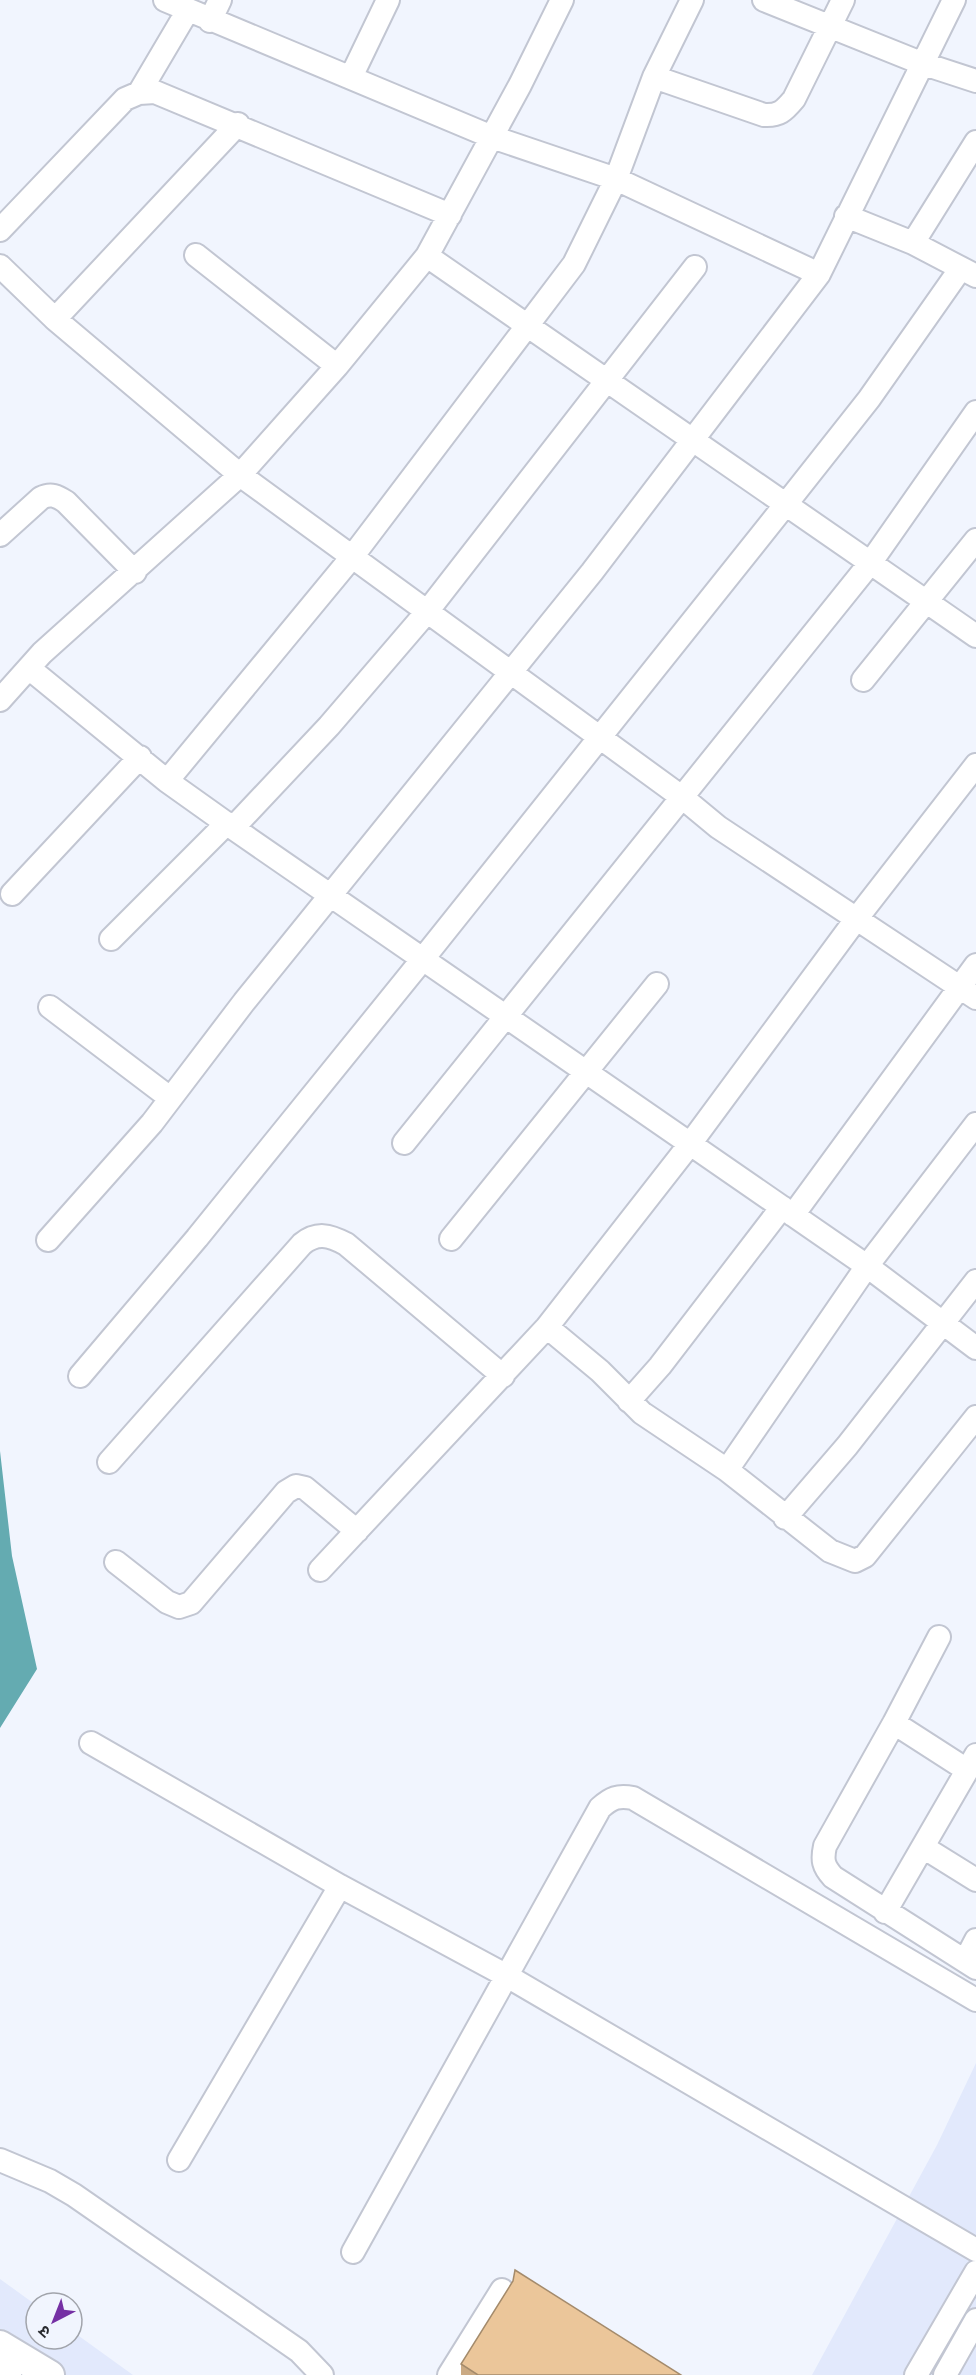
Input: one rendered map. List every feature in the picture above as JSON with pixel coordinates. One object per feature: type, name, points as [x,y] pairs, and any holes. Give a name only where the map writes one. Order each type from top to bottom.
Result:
[{"type":"main road","points":[[0,2345],[50,2375]]},
{"type":"main road","points":[[0,2371],[7,2375]]},
{"type":"street","points":[[165,0],[210,21],[492,136],[616,179],[819,274]]},
{"type":"street","points":[[210,21],[220,0]]},
{"type":"street","points":[[351,77],[388,0]]},
{"type":"street","points":[[0,700],[42,653],[135,572],[240,475],[337,366],[427,256],[562,0]]},
{"type":"street","points":[[167,781],[352,557],[574,264],[616,179],[654,77],[692,0]]},
{"type":"street","points":[[764,0],[921,63],[976,81]]},
{"type":"street","points":[[654,77],[764,115],[776,116],[785,111],[794,99],[843,0]]},
{"type":"street","points":[[48,1240],[152,1123],[244,1002],[592,572],[819,274],[954,0]]},
{"type":"street","points":[[139,93],[188,10]]},
{"type":"street","points":[[0,230],[125,99],[139,93],[155,92],[238,124],[450,214]]},
{"type":"street","points":[[55,319],[238,124]]},
{"type":"street","points":[[913,243],[976,142]]},
{"type":"street","points":[[80,1376],[197,1238],[422,960],[969,272],[913,243],[846,216]]},
{"type":"street","points":[[196,255],[337,366]]},
{"type":"street","points":[[427,256],[976,636]]},
{"type":"street","points":[[0,266],[55,319],[240,475],[426,613],[683,798],[718,827],[968,993]]},
{"type":"street","points":[[111,939],[329,726],[426,613],[695,267]]},
{"type":"street","points":[[404,1143],[871,562],[976,412]]},
{"type":"street","points":[[0,535],[41,498],[48,494],[57,496],[66,502],[135,572]]},
{"type":"street","points":[[863,680],[976,540]]},
{"type":"street","points":[[30,669],[167,781],[586,1074],[867,1266],[942,1325],[976,1348]]},
{"type":"street","points":[[12,894],[140,757]]},
{"type":"street","points":[[321,1570],[548,1328],[690,1144],[857,918],[976,765]]},
{"type":"street","points":[[629,1401],[968,993],[976,965]]},
{"type":"street","points":[[451,1239],[657,984]]},
{"type":"street","points":[[50,1007],[170,1098]]},
{"type":"street","points":[[727,1470],[867,1266],[976,1124]]},
{"type":"street","points":[[108,1462],[302,1244],[311,1237],[332,1236],[346,1244],[503,1376]]},
{"type":"street","points":[[785,1518],[847,1446],[976,1281]]},
{"type":"street","points":[[548,1328],[600,1371],[629,1401],[727,1470],[785,1518],[843,1558],[855,1561],[865,1556],[976,1417]]},
{"type":"street","points":[[116,1562],[167,1602],[179,1607],[190,1604],[286,1492],[296,1486],[305,1488],[357,1531]]},
{"type":"street","points":[[939,1637],[825,1846],[822,1858],[825,1868],[833,1877],[970,1965],[976,1940]]},
{"type":"street","points":[[885,1912],[972,1762],[894,1723]]},
{"type":"street","points":[[91,1743],[340,1886],[507,1976],[976,2250]]},
{"type":"street","points":[[353,2252],[600,1808],[608,1800],[620,1796],[633,1798],[976,2000]]},
{"type":"street","points":[[923,1847],[976,1880]]},
{"type":"street","points":[[179,2160],[340,1886]]},
{"type":"street","points":[[0,2160],[50,2181],[74,2195],[299,2351],[322,2375]]},
{"type":"street","points":[[916,2375],[976,2272]]},
{"type":"street","points":[[449,2375],[502,2290]]},
{"type":"street","points":[[945,2375],[976,2320]]},
{"type":"shaded area","points":[[976,2063],[976,2375],[812,2375],[937,2145]]},
{"type":"shaded area","points":[[0,2279],[24,2296],[24,2351],[84,2351],[84,2340],[133,2375],[0,2375]]},
{"type":"water","points":[[0,1451],[12,1556],[37,1669],[0,1728]]},
{"type":"building","points":[[515,2270],[681,2375],[478,2375],[461,2364],[513,2281]]}]
